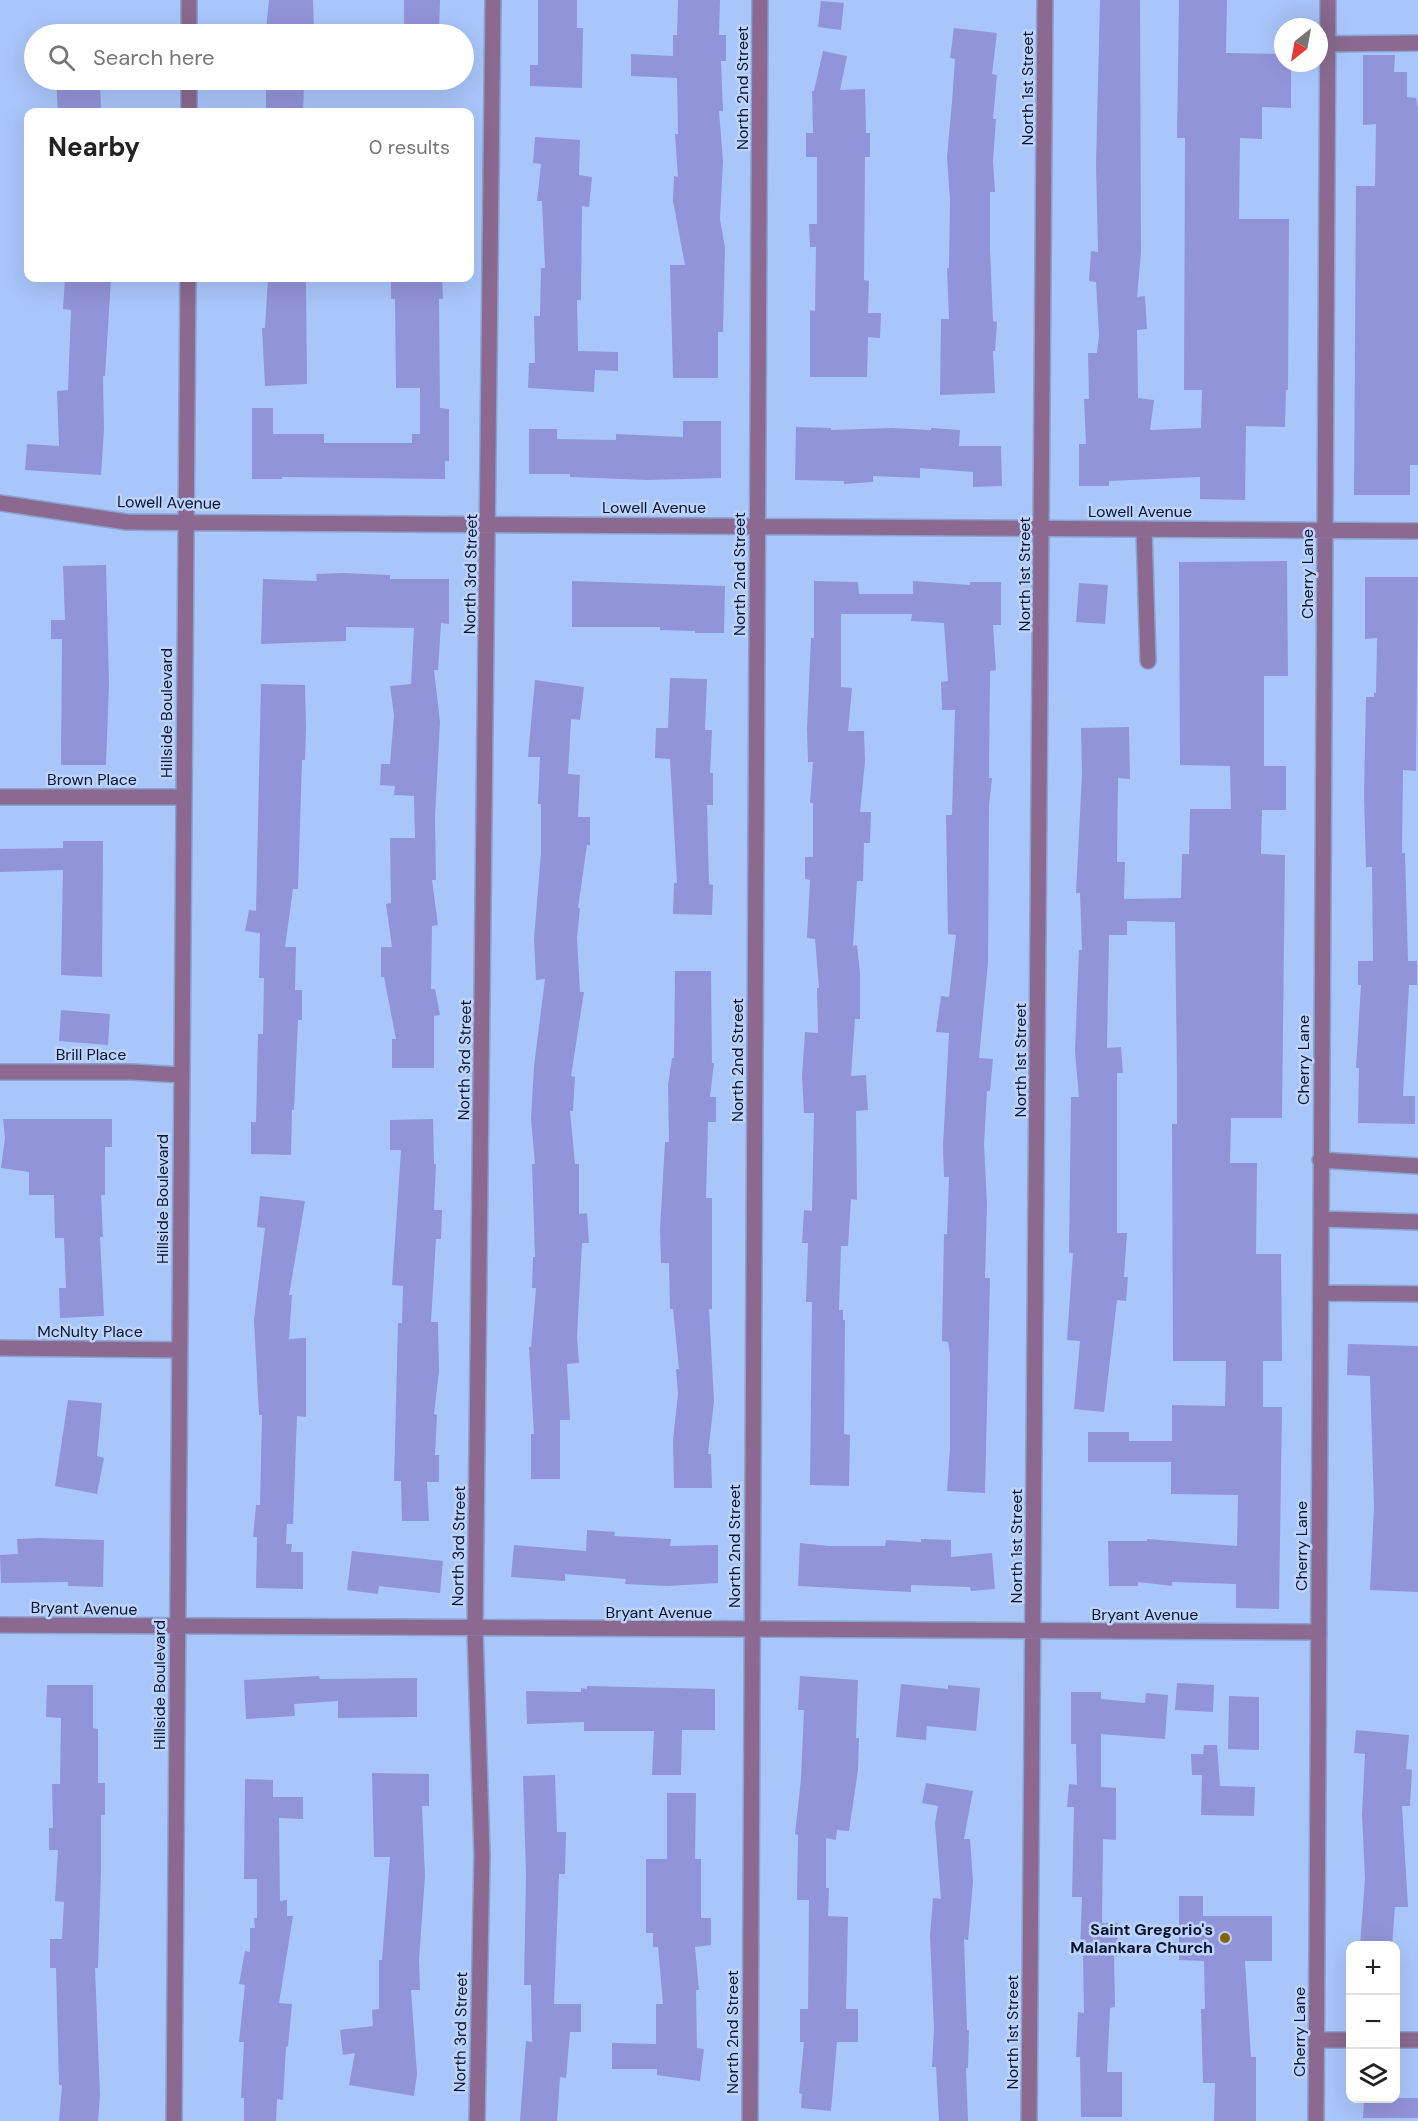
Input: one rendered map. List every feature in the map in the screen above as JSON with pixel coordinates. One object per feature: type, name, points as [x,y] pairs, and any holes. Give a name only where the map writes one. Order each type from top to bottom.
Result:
[{"type":"street","points":[[189,0],[189,24]]},
{"type":"street","name":"North 3rd Street","points":[[477,2121],[482,1855],[475,1629],[493,0]]},
{"type":"street","name":"North 2nd Street","points":[[750,2121],[760,0]]},
{"type":"street","name":"North 1st Street","points":[[1029,2121],[1045,0]]},
{"type":"street","name":"Cherry Lane","points":[[1328,0],[1328,18]]},
{"type":"street","points":[[1328,44],[1418,43]]},
{"type":"street","name":"Cherry Lane","points":[[1316,2121],[1328,72]]},
{"type":"street","points":[[189,90],[189,108]]},
{"type":"street","name":"Hillside Boulevard","points":[[174,2121],[188,282]]},
{"type":"street","name":"Lowell Avenue","points":[[0,504],[127,522],[1418,531]]},
{"type":"street","points":[[1144,529],[1148,661]]},
{"type":"street","name":"Brown Place","points":[[0,796],[183,797]]},
{"type":"street","name":"Brill Place","points":[[0,1072],[132,1072],[181,1075]]},
{"type":"street","points":[[1320,1160],[1418,1166]]},
{"type":"street","points":[[1321,1219],[1418,1222]]},
{"type":"street","points":[[1321,1293],[1418,1294]]},
{"type":"street","name":"McNulty Place","points":[[0,1348],[179,1350]]},
{"type":"street","name":"Bryant Avenue","points":[[0,1624],[475,1629],[1319,1632]]},
{"type":"street","points":[[1316,2040],[1346,2040]]},
{"type":"street","points":[[1400,2040],[1418,2040]]},
{"type":"building","points":[[269,0],[313,0],[314,24],[267,24]]},
{"type":"building","points":[[404,0],[440,0],[439,24],[404,24]]},
{"type":"building","points":[[538,0],[577,0],[577,28],[583,28],[582,88],[530,86],[530,65],[538,65]]},
{"type":"building","points":[[678,0],[720,0],[719,35],[726,35],[726,61],[721,61],[723,111],[719,111],[723,161],[720,219],[725,248],[723,332],[718,332],[718,378],[673,378],[670,265],[685,265],[673,201],[674,176],[678,177],[675,134],[678,134],[677,78],[631,76],[631,54],[673,56],[673,35],[677,35]]},
{"type":"building","points":[[1100,0],[1140,0],[1141,252],[1137,297],[1145,296],[1147,329],[1137,330],[1138,398],[1154,400],[1150,430],[1201,428],[1202,390],[1184,390],[1185,138],[1177,138],[1179,0],[1227,0],[1226,53],[1274,54],[1274,72],[1291,72],[1291,108],[1262,107],[1262,139],[1240,138],[1239,219],[1289,219],[1288,390],[1286,390],[1285,427],[1246,426],[1245,500],[1200,499],[1200,477],[1109,481],[1109,486],[1079,486],[1079,444],[1086,444],[1084,399],[1089,399],[1088,353],[1097,353],[1099,335],[1096,282],[1089,281],[1091,251],[1098,252],[1096,164]]},
{"type":"building","points":[[821,1],[844,3],[841,30],[818,27]]},
{"type":"building","points":[[954,28],[997,33],[992,74],[997,75],[993,119],[996,119],[993,161],[995,192],[990,192],[993,321],[997,322],[995,351],[993,351],[995,393],[940,395],[941,319],[949,319],[947,268],[949,268],[950,200],[947,157],[955,59],[950,58]]},
{"type":"building","points":[[823,51],[847,56],[840,90],[865,89],[866,133],[870,133],[870,157],[865,157],[864,280],[869,281],[868,313],[881,313],[880,338],[868,337],[867,377],[810,377],[810,310],[815,311],[816,247],[810,247],[809,224],[817,224],[817,157],[806,157],[806,133],[813,133],[812,91],[814,91]]},
{"type":"building","points":[[1363,55],[1395,55],[1394,72],[1407,72],[1407,97],[1416,98],[1418,109],[1418,465],[1410,465],[1410,495],[1354,495],[1356,186],[1375,186],[1376,124],[1363,125]]},
{"type":"building","points":[[57,90],[100,90],[101,108],[58,108]]},
{"type":"building","points":[[266,90],[304,90],[303,108],[266,108]]},
{"type":"building","points":[[535,137],[580,140],[579,175],[592,177],[589,207],[582,206],[581,300],[577,300],[578,351],[618,352],[618,371],[595,370],[594,392],[528,388],[529,363],[535,363],[534,316],[540,316],[541,268],[545,268],[542,201],[537,201],[541,164],[533,163]]},
{"type":"building","points":[[65,282],[111,282],[105,376],[103,376],[104,429],[101,475],[25,470],[27,444],[59,446],[57,391],[68,390],[71,310],[63,309]]},
{"type":"building","points":[[268,282],[306,282],[307,384],[265,386],[262,328],[265,328]]},
{"type":"building","points":[[391,282],[442,282],[443,299],[439,299],[440,408],[449,409],[449,461],[445,461],[445,479],[282,477],[282,479],[252,479],[252,408],[273,408],[273,434],[324,434],[324,443],[412,443],[412,434],[420,434],[420,388],[396,388],[395,299],[391,299]]},
{"type":"building","points":[[683,421],[721,421],[721,478],[648,480],[570,477],[570,474],[529,474],[529,429],[557,429],[557,439],[616,440],[616,434],[683,437]]},
{"type":"building","points":[[796,427],[831,428],[831,430],[892,428],[931,430],[931,428],[960,430],[959,446],[1001,446],[1002,486],[973,487],[973,472],[920,468],[920,478],[873,476],[873,482],[844,484],[844,481],[795,480]]},
{"type":"building","points":[[1287,561],[1288,676],[1264,676],[1264,766],[1286,766],[1286,810],[1262,810],[1261,854],[1285,855],[1282,1118],[1231,1118],[1230,1163],[1257,1163],[1256,1254],[1281,1254],[1282,1361],[1263,1361],[1263,1407],[1282,1407],[1279,1609],[1236,1608],[1236,1584],[1172,1582],[1172,1586],[1138,1582],[1138,1586],[1109,1586],[1108,1541],[1147,1541],[1147,1539],[1237,1546],[1238,1495],[1171,1494],[1171,1462],[1088,1462],[1088,1432],[1129,1432],[1129,1441],[1172,1441],[1172,1405],[1225,1406],[1226,1361],[1173,1361],[1172,1124],[1177,1124],[1175,922],[1127,921],[1127,935],[1109,935],[1107,1048],[1121,1047],[1123,1073],[1117,1073],[1117,1233],[1127,1233],[1124,1277],[1128,1277],[1126,1301],[1117,1300],[1104,1412],[1074,1409],[1080,1341],[1067,1340],[1073,1253],[1069,1253],[1071,1097],[1079,1097],[1075,1051],[1079,950],[1082,950],[1080,893],[1076,893],[1082,774],[1081,728],[1129,727],[1130,779],[1118,778],[1117,862],[1125,862],[1124,899],[1181,898],[1182,854],[1189,854],[1190,809],[1231,809],[1230,766],[1180,765],[1179,562]]},
{"type":"building","points":[[106,565],[109,684],[106,765],[61,765],[62,639],[51,639],[51,620],[65,620],[63,566]]},
{"type":"building","points":[[316,574],[390,575],[390,579],[449,579],[449,624],[441,623],[438,670],[434,670],[440,722],[435,817],[436,880],[432,880],[438,925],[432,926],[431,989],[435,989],[440,1015],[434,1016],[434,1068],[392,1068],[392,1039],[396,1039],[384,977],[381,977],[381,947],[392,947],[386,904],[391,903],[390,838],[415,838],[414,796],[394,795],[395,786],[380,785],[381,764],[390,764],[394,715],[390,686],[411,684],[414,628],[346,627],[346,641],[261,644],[263,579],[317,581]]},
{"type":"building","points":[[1365,577],[1418,577],[1416,771],[1403,770],[1402,853],[1405,853],[1408,961],[1417,961],[1417,985],[1409,985],[1403,1096],[1415,1096],[1415,1124],[1358,1123],[1359,1068],[1356,1068],[1361,985],[1358,985],[1358,961],[1373,961],[1372,867],[1366,867],[1364,794],[1366,697],[1374,697],[1376,693],[1377,638],[1365,639]]},
{"type":"building","points":[[572,581],[725,586],[724,633],[660,630],[660,627],[572,627]]},
{"type":"building","points":[[814,581],[858,582],[859,594],[913,594],[913,581],[970,585],[970,582],[1001,582],[1001,625],[993,625],[996,670],[990,671],[989,778],[992,778],[989,806],[988,963],[979,1058],[993,1059],[990,1091],[987,1091],[984,1144],[987,1204],[985,1278],[990,1278],[985,1493],[947,1491],[950,1448],[950,1354],[948,1342],[942,1341],[944,1234],[947,1234],[949,1177],[944,1177],[943,1146],[949,1033],[936,1032],[941,996],[949,997],[956,935],[948,934],[946,815],[952,815],[955,710],[942,710],[941,682],[948,681],[944,623],[911,621],[912,614],[841,614],[841,687],[852,688],[848,731],[864,731],[865,761],[860,812],[871,812],[870,843],[864,843],[863,881],[857,881],[853,946],[857,945],[860,973],[860,1019],[855,1019],[851,1076],[866,1075],[868,1110],[856,1111],[857,1200],[851,1199],[848,1246],[841,1246],[839,1310],[843,1310],[843,1320],[845,1320],[844,1434],[850,1435],[849,1486],[810,1485],[812,1302],[806,1302],[808,1243],[802,1243],[804,1210],[812,1211],[814,1113],[804,1113],[802,1077],[805,1032],[818,1033],[817,988],[819,988],[815,939],[807,938],[810,880],[805,879],[805,857],[813,857],[813,803],[810,803],[813,762],[808,762],[807,729],[811,638],[814,638]]},
{"type":"building","points":[[1079,583],[1108,585],[1105,624],[1076,622]]},
{"type":"building","points":[[670,678],[707,679],[705,730],[712,730],[710,773],[713,773],[713,805],[707,805],[709,884],[713,885],[712,915],[673,914],[674,883],[677,883],[670,759],[655,758],[656,728],[668,728]]},
{"type":"building","points":[[535,680],[584,687],[580,720],[571,719],[568,774],[580,775],[578,817],[590,817],[590,845],[587,845],[578,908],[580,908],[577,938],[580,992],[584,992],[571,1076],[575,1077],[573,1111],[570,1111],[575,1164],[579,1164],[579,1214],[587,1213],[589,1243],[582,1243],[577,1337],[579,1363],[567,1364],[570,1420],[560,1420],[560,1479],[531,1479],[531,1434],[534,1434],[529,1347],[531,1347],[536,1288],[532,1288],[533,1257],[535,1257],[532,1164],[535,1164],[531,1119],[534,1066],[545,979],[536,980],[534,939],[541,853],[541,804],[538,804],[540,757],[528,757]]},
{"type":"building","points":[[261,684],[305,685],[305,760],[302,760],[298,889],[293,889],[285,947],[296,947],[295,990],[302,990],[302,1020],[298,1020],[294,1110],[292,1110],[291,1155],[251,1154],[251,1122],[256,1122],[258,1034],[263,1034],[264,978],[259,978],[260,933],[245,931],[249,910],[256,911]]},
{"type":"building","points":[[63,841],[103,841],[102,977],[61,975],[63,870],[0,872],[0,849],[63,848]]},
{"type":"building","points":[[675,971],[711,971],[712,1063],[714,1063],[710,1097],[716,1097],[716,1122],[708,1122],[706,1198],[712,1198],[712,1309],[709,1309],[714,1401],[708,1454],[711,1454],[712,1488],[674,1488],[673,1440],[678,1394],[676,1369],[679,1369],[673,1309],[670,1309],[669,1263],[661,1263],[660,1229],[665,1142],[669,1142],[668,1085],[672,1058],[674,1058]]},
{"type":"building","points":[[61,1010],[110,1014],[108,1045],[59,1041]]},
{"type":"building","points":[[3,1119],[112,1119],[112,1147],[105,1147],[105,1195],[101,1195],[103,1237],[100,1237],[104,1316],[60,1318],[59,1288],[66,1288],[64,1238],[55,1238],[54,1195],[29,1195],[29,1172],[1,1168],[5,1138]]},
{"type":"building","points":[[433,1119],[434,1164],[436,1164],[434,1210],[442,1210],[441,1239],[436,1239],[431,1322],[438,1322],[439,1371],[434,1414],[437,1415],[435,1455],[439,1455],[439,1482],[427,1482],[429,1521],[402,1521],[401,1481],[394,1481],[398,1323],[402,1323],[403,1286],[392,1285],[401,1150],[390,1150],[390,1120]]},
{"type":"building","points":[[260,1196],[305,1201],[289,1295],[292,1295],[289,1339],[306,1338],[306,1417],[297,1416],[293,1524],[287,1524],[286,1544],[292,1544],[291,1552],[303,1552],[303,1589],[256,1588],[257,1537],[253,1537],[256,1505],[260,1505],[262,1415],[259,1415],[254,1320],[265,1228],[257,1227]]},
{"type":"building","points":[[1348,1344],[1418,1346],[1418,1592],[1370,1590],[1374,1507],[1370,1376],[1347,1375]]},
{"type":"building","points":[[68,1400],[102,1403],[97,1456],[104,1458],[97,1494],[55,1486]]},
{"type":"building","points":[[587,1530],[615,1532],[614,1536],[671,1539],[670,1546],[718,1545],[718,1583],[668,1586],[625,1584],[626,1579],[565,1574],[565,1581],[511,1577],[514,1545],[586,1551]]},
{"type":"building","points":[[17,1539],[104,1540],[103,1587],[68,1586],[68,1582],[1,1583],[0,1555],[18,1554]]},
{"type":"building","points":[[921,1539],[951,1540],[951,1557],[992,1553],[995,1589],[971,1591],[970,1587],[911,1585],[911,1592],[798,1586],[800,1543],[829,1546],[885,1546],[886,1540],[921,1542]]},
{"type":"building","points":[[352,1551],[443,1561],[440,1593],[379,1586],[378,1594],[347,1590]]},
{"type":"building","points":[[319,1676],[320,1679],[417,1678],[417,1717],[338,1718],[338,1701],[294,1704],[295,1716],[246,1719],[244,1680]]},
{"type":"building","points":[[800,1676],[858,1680],[856,1738],[859,1738],[858,1770],[849,1831],[837,1830],[836,1840],[826,1838],[826,1888],[829,1888],[828,1916],[848,1917],[846,2009],[858,2009],[858,2042],[837,2042],[831,2111],[801,2108],[802,2094],[799,2093],[804,2042],[800,2042],[800,2009],[808,2009],[809,1900],[797,1900],[798,1835],[795,1834],[801,1779],[804,1710],[798,1710]]},
{"type":"building","points":[[1177,1683],[1214,1685],[1213,1712],[1175,1710]]},
{"type":"building","points":[[901,1684],[948,1689],[948,1685],[980,1688],[976,1731],[927,1726],[926,1740],[896,1737]]},
{"type":"building","points":[[47,1685],[93,1685],[93,1728],[98,1729],[98,1783],[105,1783],[105,1815],[101,1815],[98,1968],[95,1968],[100,2095],[98,2121],[59,2121],[62,2085],[59,2085],[56,1968],[50,1968],[50,1939],[62,1939],[64,1902],[55,1901],[58,1850],[49,1850],[49,1828],[53,1828],[52,1784],[60,1784],[61,1718],[46,1717]]},
{"type":"building","points":[[587,1686],[715,1689],[715,1730],[682,1730],[681,1775],[652,1775],[654,1731],[584,1731],[584,1722],[527,1724],[526,1691],[581,1692],[581,1688],[587,1689]]},
{"type":"building","points":[[1071,1692],[1101,1692],[1101,1699],[1145,1703],[1146,1693],[1168,1695],[1165,1739],[1101,1734],[1101,1787],[1116,1788],[1116,1840],[1103,1839],[1102,1923],[1118,1923],[1117,1956],[1114,1955],[1115,2007],[1110,2008],[1107,2072],[1122,2072],[1122,2117],[1081,2117],[1080,2057],[1076,2057],[1078,2012],[1084,2013],[1083,1954],[1080,1954],[1082,1897],[1072,1897],[1074,1807],[1067,1807],[1069,1784],[1077,1785],[1076,1744],[1071,1744]]},
{"type":"building","points":[[1229,1696],[1259,1697],[1259,1750],[1228,1749]]},
{"type":"building","points":[[1356,1730],[1409,1735],[1406,1769],[1412,1770],[1410,1806],[1402,1806],[1408,1907],[1395,1907],[1392,1941],[1360,1941],[1365,1878],[1362,1815],[1365,1754],[1354,1753]]},
{"type":"building","points":[[1204,1745],[1217,1745],[1220,1786],[1255,1787],[1254,1816],[1201,1815],[1202,1775],[1192,1775],[1191,1754],[1203,1754]]},
{"type":"building","points":[[372,1773],[429,1774],[429,1806],[422,1806],[425,1876],[419,1960],[420,1990],[411,1990],[417,2074],[414,2096],[349,2085],[355,2053],[343,2055],[340,2030],[373,2026],[372,2010],[379,2009],[379,1960],[382,1960],[390,1857],[374,1857]]},
{"type":"building","points":[[555,1775],[557,1832],[566,1832],[565,1874],[559,1874],[554,2004],[581,2004],[581,2032],[570,2032],[566,2078],[560,2077],[557,2121],[520,2121],[526,2041],[532,2042],[531,1985],[524,1985],[526,1874],[523,1776]]},
{"type":"building","points":[[245,1779],[273,1780],[273,1797],[303,1797],[303,1819],[279,1818],[280,1901],[287,1900],[287,1916],[293,1916],[279,2003],[292,2004],[288,2047],[286,2046],[283,2100],[277,2099],[276,2121],[244,2121],[244,2098],[241,2098],[244,2042],[239,2042],[245,1985],[239,1984],[245,1951],[250,1952],[250,1928],[255,1928],[254,1918],[257,1918],[257,1879],[244,1879]]},
{"type":"building","points":[[926,1783],[973,1791],[964,1839],[970,1839],[973,1882],[968,1940],[964,1939],[967,2030],[969,2030],[968,2068],[966,2068],[968,2121],[939,2121],[936,2067],[932,2067],[934,2029],[930,1936],[933,1898],[941,1899],[935,1823],[938,1806],[922,1803]]},
{"type":"building","points":[[667,1793],[696,1793],[695,1859],[701,1859],[701,1918],[711,1918],[711,1945],[695,1947],[699,1990],[696,1990],[697,2048],[704,2049],[700,2081],[657,2075],[657,2069],[612,2069],[612,2043],[656,2044],[656,2004],[663,2004],[658,1947],[653,1947],[653,1933],[646,1933],[646,1859],[667,1859]]},
{"type":"building","points":[[1179,1896],[1203,1896],[1203,1916],[1272,1916],[1272,1961],[1245,1961],[1251,2057],[1256,2057],[1256,2121],[1214,2121],[1215,2083],[1203,2083],[1201,2009],[1205,2009],[1204,1961],[1179,1960]]},
{"type":"building","points":[[1400,2098],[1418,2098],[1418,2118],[1363,2118],[1364,2103],[1400,2103]]},
{"type":"place","name":"Saint Gregorio's Malankara Church","points":[[1225,1938]]}]
